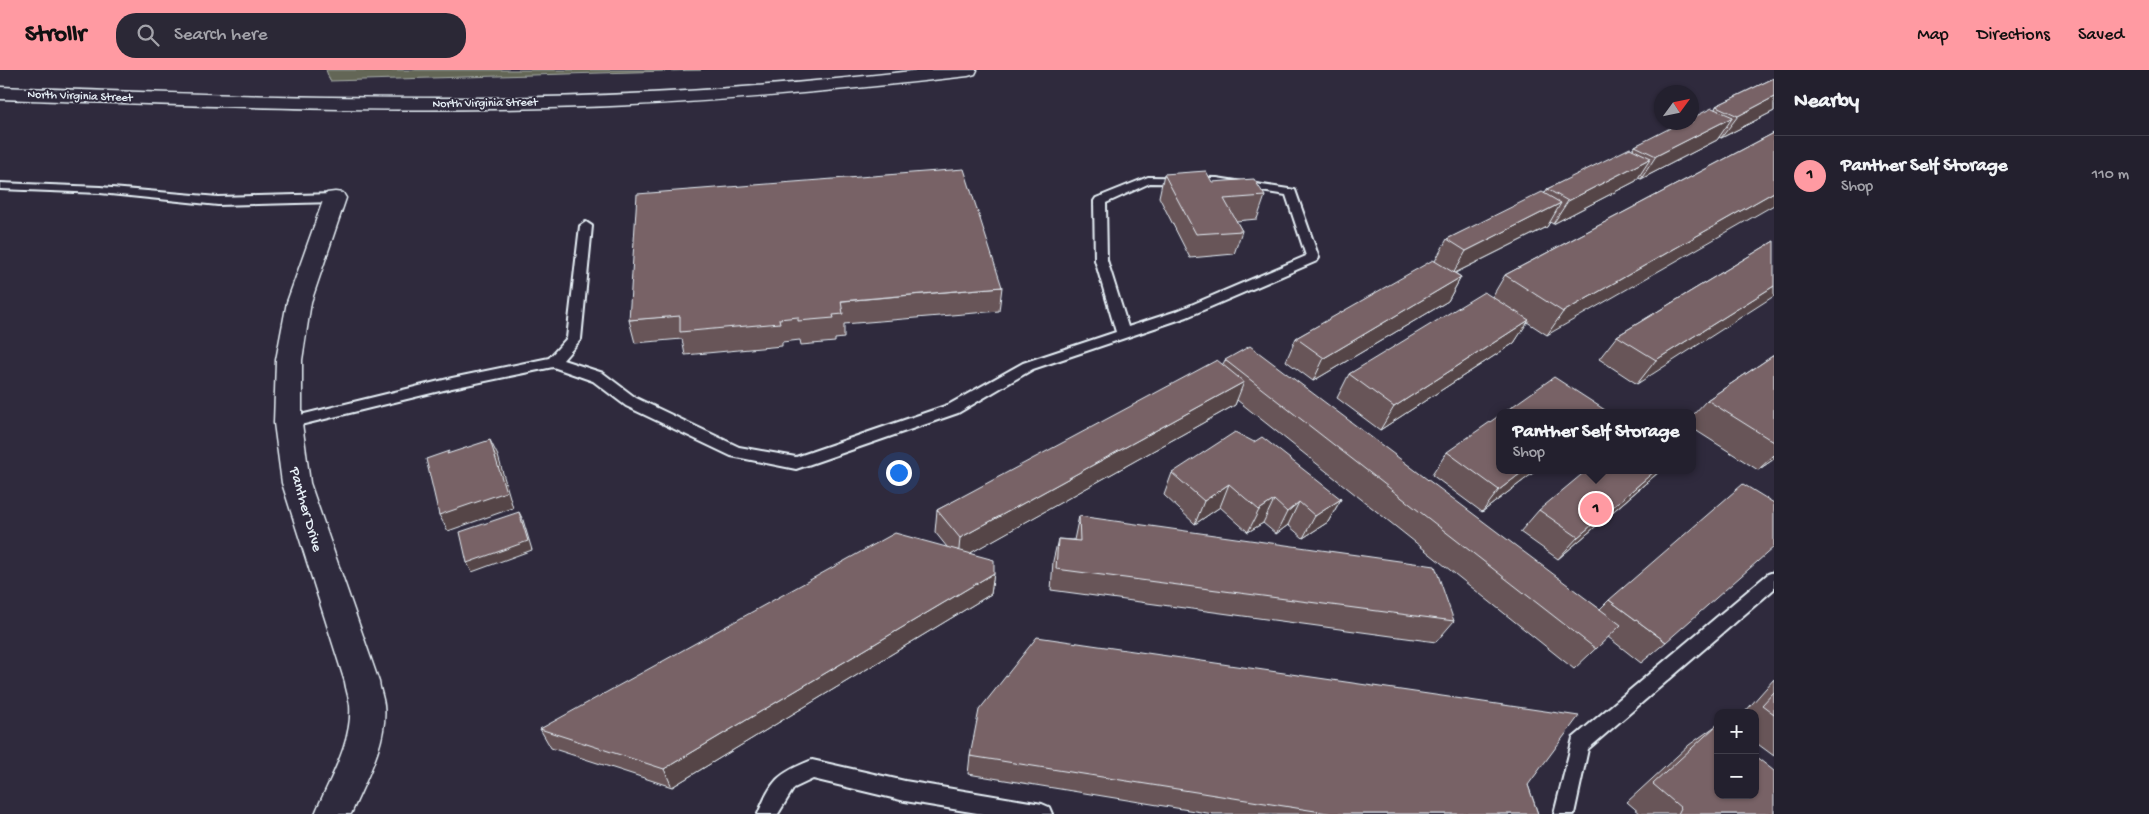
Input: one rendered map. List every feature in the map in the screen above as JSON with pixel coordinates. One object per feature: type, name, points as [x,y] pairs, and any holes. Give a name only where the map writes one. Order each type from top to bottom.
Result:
[{"type":"main road","name":"North Virginia Street","points":[[0,93],[404,104],[496,103],[659,97],[852,84],[968,70]]},
{"type":"main road","name":"Panther Drive","points":[[333,814],[357,757],[365,729],[367,706],[359,673],[296,483],[288,423],[289,360],[299,302],[335,198]]},
{"type":"lane","points":[[288,423],[452,383],[553,362],[598,377],[631,402],[736,452],[796,463],[953,409],[1028,366],[1123,334],[1182,314],[1313,258],[1291,192],[1217,181],[1148,180],[1100,201],[1101,260],[1123,334]]},
{"type":"lane","points":[[0,186],[100,190],[218,200],[335,198]]},
{"type":"lane","points":[[553,362],[574,338],[586,226]]},
{"type":"lane","points":[[1564,814],[1580,744],[1774,580]]},
{"type":"lane","points":[[768,814],[774,800],[787,781],[812,769],[905,791],[1042,814]]},
{"type":"green space","points":[[326,70],[701,70],[330,81]]},
{"type":"building","points":[[1774,78],[1774,97],[1738,116],[1716,106]]},
{"type":"building","points":[[1712,108],[1733,117],[1656,156],[1635,146],[1666,130],[1699,130],[1699,114]]},
{"type":"building","points":[[1774,133],[1774,192],[1563,312],[1505,275]]},
{"type":"building","points":[[1630,148],[1651,158],[1568,201],[1547,189]]},
{"type":"building","points":[[964,169],[1002,287],[841,301],[843,314],[833,315],[834,318],[798,321],[798,317],[779,319],[780,323],[680,332],[680,316],[629,320],[637,194]]},
{"type":"building","points":[[1206,171],[1212,182],[1254,179],[1265,196],[1224,199],[1242,231],[1196,234],[1164,174]]},
{"type":"building","points":[[1542,192],[1561,203],[1466,251],[1447,239]]},
{"type":"building","points":[[1774,241],[1774,286],[1656,360],[1617,336]]},
{"type":"building","points":[[1433,260],[1461,277],[1324,358],[1296,338]]},
{"type":"building","points":[[1484,292],[1529,320],[1394,407],[1349,374]]},
{"type":"building","points":[[1250,346],[1621,625],[1596,649],[1225,360]]},
{"type":"building","points":[[1774,355],[1774,442],[1707,400]]},
{"type":"building","points":[[1217,360],[1244,382],[960,538],[937,510]]},
{"type":"building","points":[[1554,377],[1603,409],[1509,409]]},
{"type":"building","points":[[1496,418],[1496,474],[1520,474],[1499,490],[1447,452]]},
{"type":"building","points":[[1235,432],[1254,442],[1262,437],[1341,499],[1315,516],[1299,502],[1287,512],[1274,500],[1259,510],[1229,484],[1204,501],[1172,473]]},
{"type":"building","points":[[490,440],[506,492],[439,515],[426,459]]},
{"type":"building","points":[[1582,474],[1651,474],[1578,537],[1539,510]]},
{"type":"building","points":[[1743,484],[1774,503],[1774,547],[1666,642],[1609,600]]},
{"type":"building","points":[[519,512],[528,541],[467,563],[460,532]]},
{"type":"building","points":[[1079,516],[1435,566],[1454,621],[1056,569],[1058,539],[1080,541]]},
{"type":"building","points":[[895,533],[994,560],[994,573],[664,769],[540,729]]},
{"type":"building","points":[[1037,637],[1579,716],[1528,785],[1538,814],[1334,814],[970,756],[979,710]]},
{"type":"building","points":[[1774,692],[1774,714],[1762,705]]},
{"type":"building","points":[[1714,728],[1714,799],[1759,799],[1759,759],[1774,771],[1774,814],[1678,814],[1681,808],[1653,784]]},
{"type":"place","name":"Panther Self Storage","points":[[1596,509]]}]
